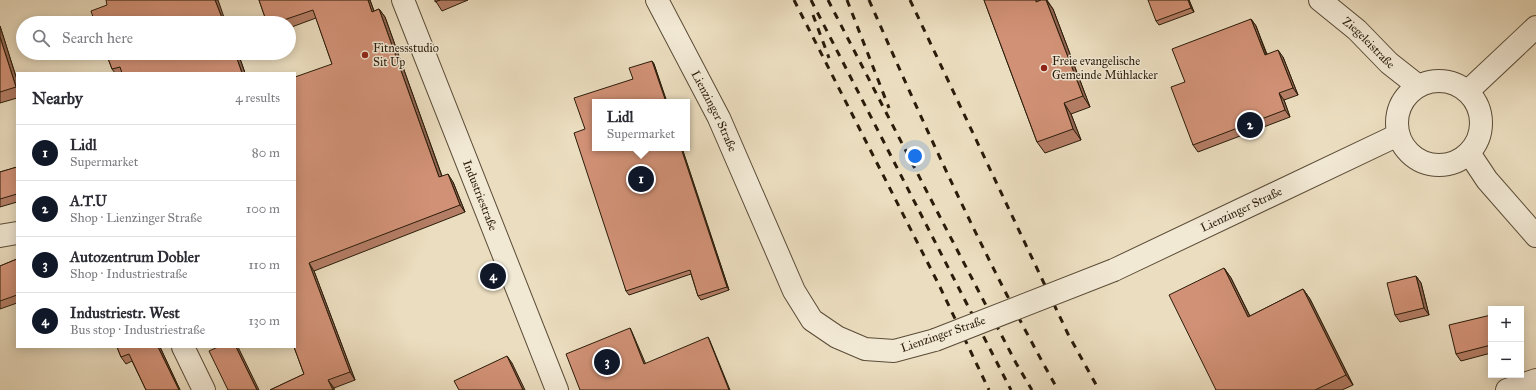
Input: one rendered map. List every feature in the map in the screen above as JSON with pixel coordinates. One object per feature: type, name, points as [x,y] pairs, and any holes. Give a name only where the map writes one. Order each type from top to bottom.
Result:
[{"type":"street","name":"Industriestraße","points":[[403,0],[557,390]]},
{"type":"street","name":"Lienzinger Straße","points":[[657,0],[719,118],[794,291],[812,320],[837,337],[865,349],[894,351],[935,340],[1114,270],[1398,135]]},
{"type":"street","name":"Ziegeleistraße","points":[[1320,0],[1357,30],[1389,63],[1417,85]]},
{"type":"street","points":[[1468,91],[1536,27]]},
{"type":"street","points":[[1444,80],[1457,84],[1468,91],[1476,102],[1481,115],[1481,128],[1477,142],[1469,153],[1458,161],[1443,165],[1429,164],[1415,158],[1405,148],[1398,135],[1396,121],[1399,107],[1406,95],[1417,85],[1430,81],[1444,80]]},
{"type":"street","points":[[1469,153],[1487,180],[1536,236]]},
{"type":"street","points":[[0,236],[16,233]]},
{"type":"street","points":[[183,348],[204,390]]},
{"type":"street","points":[[1507,390],[1536,380]]},
{"type":"building","points":[[106,0],[215,0],[221,16],[93,16],[91,11],[107,5]]},
{"type":"building","points":[[259,0],[368,0],[372,12],[379,9],[439,177],[448,174],[460,205],[309,263],[350,372],[328,380],[333,390],[270,390],[304,374],[294,348],[296,348],[296,77],[332,64],[313,10],[295,16],[265,16]]},
{"type":"building","name":"Freie evangelische Gemeinde Mühlacker","points":[[984,0],[1036,0],[1036,2],[1046,0],[1083,96],[1064,103],[1073,129],[1037,142]]},
{"type":"building","points":[[1148,0],[1188,0],[1191,8],[1156,21]]},
{"type":"building","points":[[1251,19],[1265,55],[1278,50],[1293,88],[1279,93],[1285,110],[1193,145],[1171,87],[1185,82],[1172,49]]},
{"type":"building","points":[[0,37],[16,87],[0,92]]},
{"type":"building","points":[[109,60],[237,60],[242,72],[122,72],[120,67],[112,69]]},
{"type":"building","points":[[652,61],[665,99],[592,99],[592,151],[682,151],[727,287],[698,296],[690,270],[626,291],[574,133],[585,129],[574,98],[633,79],[629,68]]},
{"type":"building","points":[[16,167],[16,194],[0,199],[0,172]]},
{"type":"building","points":[[16,259],[16,295],[0,301],[0,266]]},
{"type":"building","points":[[1224,268],[1248,317],[1303,289],[1346,375],[1315,390],[1216,390],[1169,295]]},
{"type":"building","points":[[1416,276],[1424,308],[1395,315],[1387,283]]},
{"type":"building","points":[[1488,316],[1488,346],[1456,354],[1449,325]]},
{"type":"building","points":[[630,328],[644,364],[708,337],[729,390],[580,390],[566,354]]},
{"type":"building","points":[[117,348],[158,348],[179,390],[146,390],[129,354],[121,357]]},
{"type":"building","points":[[216,348],[236,348],[257,390],[228,390],[209,351]]},
{"type":"building","points":[[507,356],[523,390],[459,390],[454,381]]},
{"type":"railway","points":[[794,0],[939,285],[989,390]]},
{"type":"railway","points":[[811,0],[1011,390]]},
{"type":"railway","points":[[828,0],[1016,363],[1032,390]]},
{"type":"railway","points":[[847,0],[889,108]]},
{"type":"railway","points":[[869,0],[913,99],[982,246],[1058,390]]},
{"type":"railway","points":[[910,0],[1068,334],[1099,390]]},
{"type":"railway","points":[[813,15],[829,58]]},
{"type":"place","name":"Fitnessstudio Sit Up","points":[[365,55]]},
{"type":"place","name":"Freie evangelische Gemeinde Mühlacker","points":[[1044,68]]},
{"type":"place","name":"A.T.U","points":[[1250,125]]},
{"type":"place","name":"Lidl","points":[[641,179]]},
{"type":"place","name":"Industriestr. West","points":[[493,276]]},
{"type":"place","name":"Autozentrum Dobler","points":[[607,362]]}]
